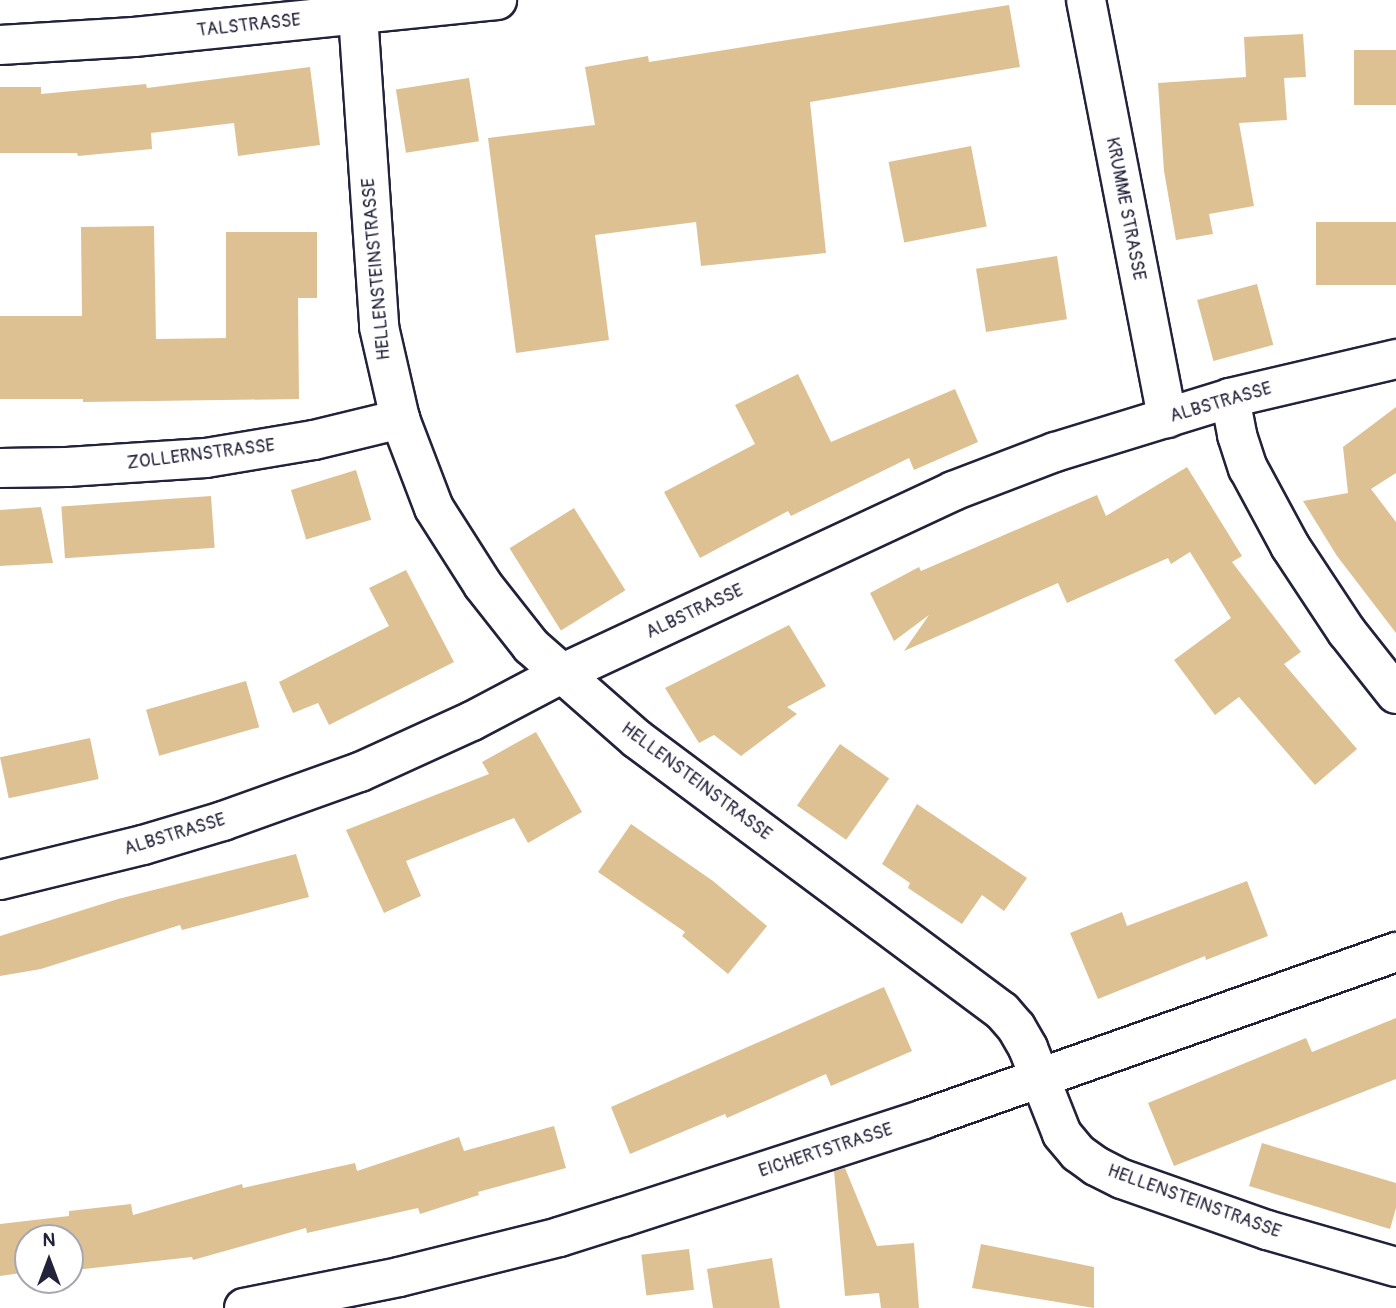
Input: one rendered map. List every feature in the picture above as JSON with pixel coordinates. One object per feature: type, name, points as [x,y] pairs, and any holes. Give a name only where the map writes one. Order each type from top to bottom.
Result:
[{"type":"street","name":"KRUMME STRASSE","points":[[1086,0],[1167,418]]},
{"type":"street","name":"TALSTRASSE","points":[[0,45],[134,37],[481,1]]},
{"type":"street","name":"HELLENSTEINSTRASSE","points":[[358,15],[378,316],[388,375],[400,419],[434,508],[457,547],[509,618],[561,674],[637,739],[1002,1011],[1016,1027],[1062,1134],[1078,1153],[1122,1179],[1267,1230],[1396,1267]]},
{"type":"street","name":"ALBSTRASSE","points":[[0,880],[143,845],[296,797],[418,747],[561,674],[953,491],[1055,452],[1230,398],[1396,359]]},
{"type":"street","points":[[1230,398],[1248,468],[1290,546],[1346,632],[1396,694]]},
{"type":"street","name":"ZOLLERNSTRASSE","points":[[0,468],[67,467],[205,458],[325,438],[400,419]]},
{"type":"street","name":"EICHERTSTRASSE","points":[[244,1308],[347,1289],[559,1237],[1040,1079],[1396,952]]},
{"type":"building","points":[[1009,5],[1020,67],[810,102],[826,253],[701,266],[696,222],[595,235],[609,340],[516,353],[488,138],[595,125],[585,67],[648,56],[649,62]]},
{"type":"building","points":[[1303,34],[1306,77],[1284,78],[1287,120],[1239,123],[1254,206],[1209,214],[1213,234],[1176,240],[1164,171],[1158,83],[1246,77],[1244,37]]},
{"type":"building","points":[[1354,50],[1396,50],[1396,105],[1354,105]]},
{"type":"building","points":[[310,67],[320,145],[238,156],[234,123],[151,133],[152,149],[78,156],[77,153],[0,153],[0,87],[41,87],[41,94],[146,84],[147,88]]},
{"type":"building","points":[[469,78],[479,141],[406,153],[396,90]]},
{"type":"building","points":[[971,146],[987,226],[904,243],[889,162]]},
{"type":"building","points":[[1316,222],[1396,222],[1396,285],[1316,285]]},
{"type":"building","points":[[154,226],[156,339],[226,338],[226,232],[317,232],[317,298],[298,298],[299,399],[83,402],[83,399],[0,399],[0,316],[82,316],[81,227]]},
{"type":"building","points":[[1057,256],[1067,319],[986,332],[976,269]]},
{"type":"building","points":[[1257,284],[1273,345],[1213,361],[1197,300]]},
{"type":"building","points":[[798,374],[831,442],[955,389],[978,442],[914,470],[909,458],[791,516],[788,511],[700,558],[664,492],[755,444],[735,405]]},
{"type":"building","points":[[1396,407],[1396,473],[1371,489],[1396,522],[1396,633],[1337,556],[1303,501],[1348,493],[1343,447]]},
{"type":"building","points":[[1187,467],[1242,556],[1232,562],[1301,652],[1284,664],[1357,749],[1315,785],[1239,697],[1215,715],[1174,660],[1231,618],[1190,552],[1171,564],[1168,558],[1067,603],[1058,583],[904,651],[929,615],[894,641],[870,593],[919,567],[921,571],[1097,495],[1106,516]]},
{"type":"building","points":[[356,470],[371,520],[306,540],[291,490]]},
{"type":"building","points":[[211,496],[215,548],[65,558],[61,506]]},
{"type":"building","points":[[41,507],[53,563],[0,566],[0,510]]},
{"type":"building","points":[[574,508],[625,590],[561,631],[510,548]]},
{"type":"building","points":[[406,570],[454,662],[329,725],[318,703],[293,713],[279,682],[389,626],[369,588]]},
{"type":"building","points":[[789,625],[826,686],[787,707],[797,714],[741,756],[714,735],[699,743],[665,688]]},
{"type":"building","points":[[246,681],[259,727],[159,756],[146,710]]},
{"type":"building","points":[[536,732],[582,812],[528,843],[514,818],[406,861],[421,896],[384,913],[346,830],[489,774],[482,762]]},
{"type":"building","points":[[90,738],[99,779],[9,798],[0,757]]},
{"type":"building","points":[[840,744],[889,778],[846,840],[797,805]]},
{"type":"building","points":[[917,804],[1027,878],[1004,911],[982,895],[962,924],[908,888],[910,883],[882,864]]},
{"type":"building","points":[[631,824],[713,881],[767,926],[728,974],[682,936],[685,932],[598,872]]},
{"type":"building","points":[[296,854],[309,897],[182,930],[180,925],[41,969],[0,976],[0,936],[118,899]]},
{"type":"building","points":[[1247,881],[1268,936],[1206,960],[1205,956],[1098,999],[1070,933],[1122,912],[1127,926]]},
{"type":"building","points":[[884,987],[912,1051],[831,1086],[826,1074],[727,1118],[725,1114],[630,1154],[611,1107]]},
{"type":"building","points":[[1396,1018],[1396,1079],[1174,1166],[1148,1103],[1306,1038],[1312,1052]]},
{"type":"building","points":[[554,1126],[566,1168],[478,1192],[479,1195],[420,1214],[418,1208],[307,1233],[306,1228],[193,1260],[192,1257],[84,1269],[84,1224],[14,1224],[14,1274],[0,1276],[0,1224],[69,1216],[69,1211],[131,1204],[133,1215],[242,1184],[243,1188],[355,1163],[357,1171],[459,1137],[464,1151]]},
{"type":"building","points":[[1262,1143],[1396,1183],[1396,1208],[1390,1229],[1249,1186]]},
{"type":"building","points":[[845,1168],[877,1246],[914,1243],[919,1308],[881,1308],[879,1293],[845,1296],[834,1171]]},
{"type":"building","points":[[981,1244],[1094,1267],[1094,1308],[972,1288]]},
{"type":"building","points":[[689,1249],[694,1290],[646,1296],[641,1255]]},
{"type":"building","points":[[772,1258],[780,1308],[713,1308],[707,1269]]}]
